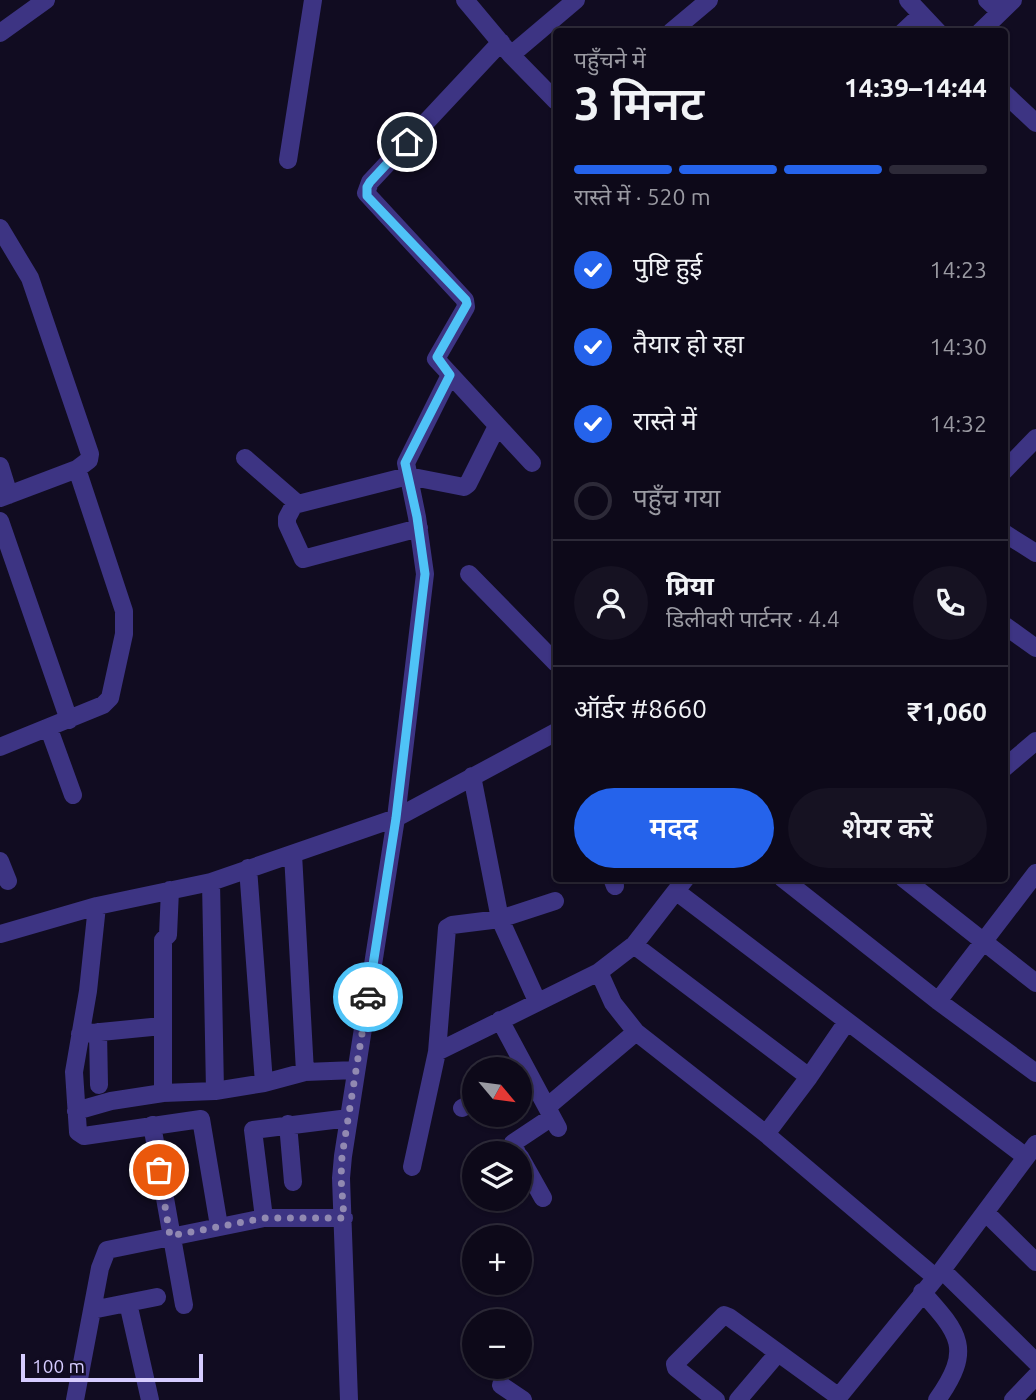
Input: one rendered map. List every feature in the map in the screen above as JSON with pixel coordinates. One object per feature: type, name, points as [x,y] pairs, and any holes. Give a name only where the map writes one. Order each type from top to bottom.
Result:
[{"type":"street","points":[[0,33],[46,0]]},
{"type":"street","points":[[288,160],[313,0]]},
{"type":"street","points":[[531,463],[450,375],[437,357],[467,302],[367,196],[367,187],[506,48],[576,0]]},
{"type":"street","points":[[676,28],[709,0]]},
{"type":"street","points":[[908,0],[934,28]]},
{"type":"street","points":[[473,3],[506,48],[553,98]]},
{"type":"street","points":[[982,28],[1000,4]]},
{"type":"street","points":[[907,28],[921,15]]},
{"type":"street","points":[[1008,96],[1034,117]]},
{"type":"street","points":[[0,228],[30,278],[90,454],[89,460],[77,469],[4,496],[0,467]]},
{"type":"street","points":[[349,1400],[341,1178],[396,818],[425,574],[419,528],[405,463],[450,375]]},
{"type":"street","points":[[245,458],[295,503],[302,505],[408,476],[466,486],[497,426]]},
{"type":"street","points":[[1008,467],[1036,438]]},
{"type":"street","points":[[0,747],[103,705],[110,698],[124,626],[121,601],[77,469]]},
{"type":"street","points":[[295,503],[287,518],[287,524],[303,559],[419,528]]},
{"type":"street","points":[[0,522],[69,720]]},
{"type":"street","points":[[1008,536],[1036,554]]},
{"type":"street","points":[[469,574],[553,660]]},
{"type":"street","points":[[1008,628],[1036,648]]},
{"type":"street","points":[[49,729],[73,795]]},
{"type":"street","points":[[0,934],[97,906],[211,881],[396,818],[553,734]]},
{"type":"street","points":[[1008,765],[1036,741]]},
{"type":"street","points":[[472,775],[500,919],[537,1001]]},
{"type":"street","points":[[293,854],[305,1072]]},
{"type":"street","points":[[0,861],[8,881]]},
{"type":"street","points":[[248,868],[264,1083]]},
{"type":"street","points":[[938,1002],[1035,876]]},
{"type":"street","points":[[211,881],[215,1091]]},
{"type":"street","points":[[787,882],[938,1002],[1036,1073]]},
{"type":"street","points":[[908,882],[1036,983]]},
{"type":"street","points":[[437,1052],[599,972],[634,945],[681,886],[846,1023],[1031,1151],[939,1273],[837,1399],[779,1353],[729,1317],[722,1316],[675,1364],[676,1368],[716,1400]]},
{"type":"street","points":[[163,1093],[163,940],[167,935],[170,890]]},
{"type":"street","points":[[412,1167],[437,1052],[447,928],[450,925],[500,919],[555,901]]},
{"type":"street","points":[[97,906],[89,1033],[99,1084]]},
{"type":"street","points":[[634,945],[808,1077]]},
{"type":"street","points":[[599,972],[613,1003],[636,1032],[939,1273],[1036,1362]]},
{"type":"street","points":[[500,1020],[516,1057]]},
{"type":"street","points":[[766,1134],[846,1023]]},
{"type":"street","points":[[89,1033],[162,1026]]},
{"type":"street","points":[[516,1141],[552,1117],[636,1032]]},
{"type":"street","points":[[89,1033],[74,1072],[78,1132],[82,1135],[201,1119],[219,1226]]},
{"type":"street","points":[[76,1111],[111,1101],[163,1093],[215,1091],[264,1083],[305,1072],[356,1070]]},
{"type":"street","points":[[532,1088],[552,1117]]},
{"type":"street","points":[[264,1218],[253,1132],[256,1128],[349,1118]]},
{"type":"street","points":[[152,1125],[184,1305]]},
{"type":"street","points":[[288,1125],[293,1182]]},
{"type":"street","points":[[532,1178],[543,1198]]},
{"type":"street","points":[[985,1212],[1033,1255]]},
{"type":"street","points":[[75,1400],[100,1268],[107,1250],[264,1218],[344,1218]]},
{"type":"street","points":[[922,1292],[950,1323],[957,1341],[957,1364],[937,1400]]},
{"type":"street","points":[[92,1310],[157,1297]]},
{"type":"street","points":[[128,1303],[150,1400]]},
{"type":"street","points":[[738,1400],[779,1353]]},
{"type":"street","points":[[1013,1400],[1036,1376]]},
{"type":"street","points":[[501,1385],[520,1399]]},
{"type":"way so far","points":[[159,1170],[170,1236],[264,1218],[344,1218],[342,1156],[368,997]]},
{"type":"route","points":[[368,997],[396,818],[425,574],[417,517],[405,463],[450,375],[437,357],[467,304],[367,196],[370,182],[407,142]]}]
